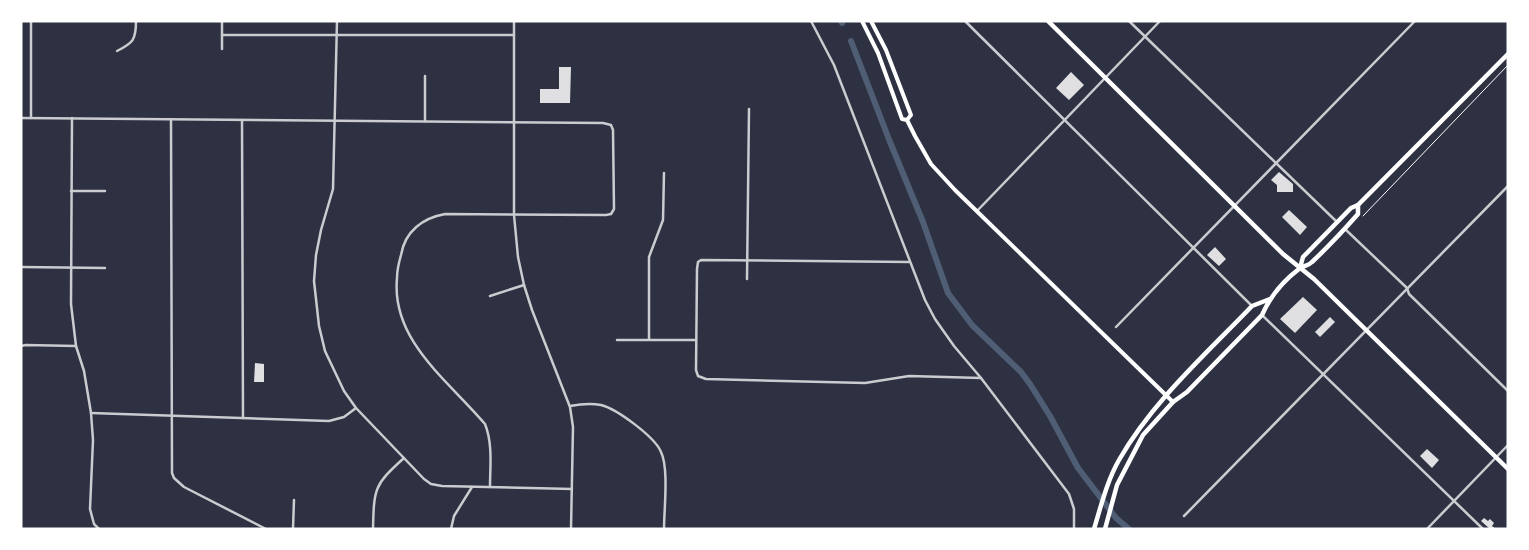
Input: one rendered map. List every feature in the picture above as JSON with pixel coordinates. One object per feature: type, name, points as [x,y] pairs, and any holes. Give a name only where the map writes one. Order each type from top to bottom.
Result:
[{"type":"main road","points":[[862,21],[878,53],[902,119],[908,120]]},
{"type":"main road","points":[[871,21],[886,50],[911,116],[908,120]]},
{"type":"main road","points":[[1048,21],[1284,254],[1508,469]]},
{"type":"main road","points":[[1300,268],[1302,257],[1351,208],[1358,205],[1508,54]]},
{"type":"main road","points":[[908,120],[931,164],[976,211],[1173,402]]},
{"type":"main road","points":[[1105,529],[1117,486],[1143,435],[1173,402],[1187,392],[1262,315],[1270,299],[1300,268],[1310,265],[1345,229],[1358,214],[1358,205]]},
{"type":"main road","points":[[1095,528],[1109,483],[1118,462],[1140,426],[1165,395],[1252,306],[1270,299]]},
{"type":"street","points":[[31,118],[32,21]]},
{"type":"street","points":[[117,51],[130,44],[136,34],[136,21]]},
{"type":"street","points":[[222,21],[222,49]]},
{"type":"street","points":[[337,21],[333,189],[316,255],[314,281],[319,326],[326,351],[344,391],[356,408],[431,484],[442,486],[572,489]]},
{"type":"street","points":[[514,21],[514,215],[518,257],[524,285],[570,406],[573,428],[571,529]]},
{"type":"street","points":[[811,21],[834,65],[925,300],[935,319],[954,346],[981,378],[1069,494],[1074,510],[1074,529]]},
{"type":"street","points":[[965,21],[1252,306]]},
{"type":"street","points":[[1129,21],[1337,222]]},
{"type":"street","points":[[976,211],[1160,21]]},
{"type":"street","points":[[1116,327],[1415,21]]},
{"type":"street","points":[[222,34],[514,36]]},
{"type":"street","points":[[425,76],[425,121]]},
{"type":"street","points":[[747,279],[749,110]]},
{"type":"street","points":[[21,118],[603,123],[611,125],[614,130],[614,210],[611,214],[445,214],[433,216],[414,227],[401,251],[396,278],[400,312],[410,338],[425,359],[485,424],[489,433],[490,445],[490,487]]},
{"type":"street","points":[[72,118],[71,304],[76,346],[84,371],[91,413],[93,440],[90,509],[94,524],[98,529]]},
{"type":"street","points":[[171,120],[170,467],[174,478],[184,487],[266,529]]},
{"type":"street","points":[[242,120],[242,418]]},
{"type":"street","points":[[649,339],[649,257],[663,220],[664,173]]},
{"type":"street","points":[[1184,516],[1508,186]]},
{"type":"street","points":[[71,191],[105,192]]},
{"type":"street","points":[[1345,229],[1407,288],[1409,294],[1508,391]]},
{"type":"street","points":[[909,262],[704,259],[698,262],[696,340],[696,370],[698,376],[706,379],[865,383],[908,376],[981,378]]},
{"type":"street","points":[[21,267],[105,268]]},
{"type":"street","points":[[490,296],[524,285]]},
{"type":"street","points":[[1262,315],[1484,529]]},
{"type":"street","points":[[617,340],[696,340]]},
{"type":"street","points":[[21,346],[76,346]]},
{"type":"street","points":[[570,406],[584,403],[601,405],[611,409],[653,440],[661,451],[665,467],[664,529]]},
{"type":"street","points":[[91,413],[329,422],[344,417],[356,408]]},
{"type":"street","points":[[1427,529],[1508,445]]},
{"type":"street","points":[[373,529],[376,488],[384,476],[404,458]]},
{"type":"street","points":[[451,529],[454,516],[472,487]]},
{"type":"street","points":[[293,529],[294,500]]},
{"type":"path","points":[[1363,216],[1508,65]]},
{"type":"building","points":[[559,67],[571,67],[570,103],[540,103],[540,89],[559,89]]},
{"type":"building","points":[[1071,72],[1084,85],[1069,100],[1056,88]]},
{"type":"building","points":[[1279,172],[1293,184],[1293,192],[1277,192],[1277,185],[1271,180]]},
{"type":"building","points":[[1289,210],[1307,227],[1300,235],[1282,217]]},
{"type":"building","points":[[1215,247],[1226,259],[1219,266],[1207,255]]},
{"type":"building","points":[[1303,297],[1317,310],[1295,333],[1280,319]]},
{"type":"building","points":[[1330,317],[1335,322],[1320,337],[1315,332]]},
{"type":"building","points":[[255,363],[264,364],[264,382],[254,382]]},
{"type":"building","points":[[1427,449],[1439,460],[1432,468],[1420,456]]},
{"type":"building","points":[[1484,518],[1488,521],[1490,519],[1494,523],[1492,526],[1496,529],[1490,529],[1481,521]]},
{"type":"waterway","points":[[851,41],[923,222],[948,293],[972,325],[1021,372],[1050,416],[1078,468],[1116,518],[1129,529]]}]
